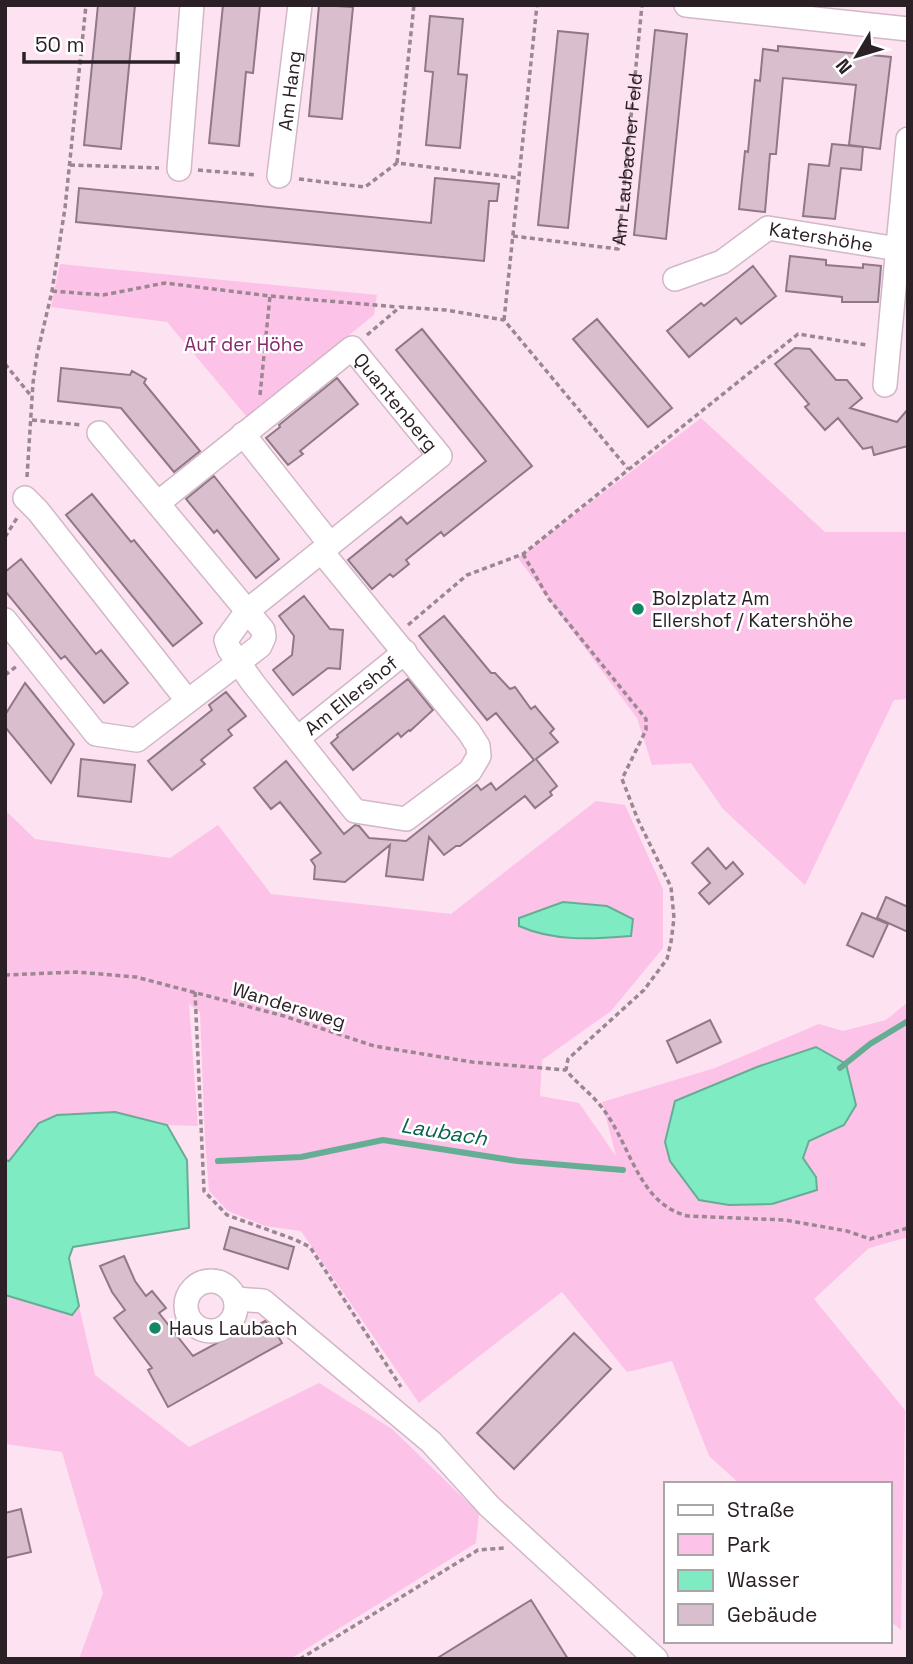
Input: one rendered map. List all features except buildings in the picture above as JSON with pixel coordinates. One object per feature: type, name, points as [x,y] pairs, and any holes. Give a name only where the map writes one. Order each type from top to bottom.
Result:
[{"type":"street","points":[[179,169],[192,5]]},
{"type":"street","name":"Am Hang","points":[[279,176],[300,5]]},
{"type":"street","points":[[686,5],[908,29]]},
{"type":"street","points":[[903,248],[908,139]]},
{"type":"street","name":"Katershöhe","points":[[674,279],[722,262],[768,228],[903,248],[885,385]]},
{"type":"street","name":"Quantenberg","points":[[158,503],[352,348],[440,456],[247,611]]},
{"type":"street","points":[[250,428],[326,548]]},
{"type":"street","points":[[5,620],[96,733],[137,740],[260,646],[264,637],[263,630],[99,433]]},
{"type":"street","points":[[25,498],[187,700]]},
{"type":"street","name":"Am Ellershof","points":[[238,663],[355,811],[407,819],[470,771],[479,756],[478,746],[469,732],[326,548]]},
{"type":"street","name":"Am Ellershof","points":[[298,737],[399,644]]},
{"type":"street","points":[[236,1299],[263,1301],[431,1442],[489,1506],[656,1659]]},
{"type":"path","points":[[5,537],[18,517],[25,498],[37,355],[52,291],[70,166],[86,5]]},
{"type":"path","points":[[397,163],[414,5]]},
{"type":"path","points":[[504,320],[537,5]]},
{"type":"path","name":"Am Laubacher Feld","points":[[513,236],[618,249],[642,5]]},
{"type":"path","points":[[52,291],[103,295],[165,283],[270,296],[446,310],[504,320],[628,469]]},
{"type":"path","points":[[250,428],[270,296]]},
{"type":"path","points":[[352,348],[400,307]]},
{"type":"path","points":[[399,644],[467,575],[523,554],[798,334],[890,348]]},
{"type":"path","points":[[5,364],[33,397]]},
{"type":"path","points":[[32,420],[78,424],[99,433]]},
{"type":"path","points":[[523,554],[549,599],[646,719],[646,730],[622,779],[638,820],[671,887],[674,918],[667,959],[644,990],[568,1059],[566,1070],[603,1109],[649,1191],[675,1213],[688,1216],[785,1220],[847,1231],[870,1239],[908,1228]]},
{"type":"path","name":"Wandersweg","points":[[5,975],[76,972],[124,976],[195,992],[374,1046],[472,1062],[566,1070]]},
{"type":"path","points":[[195,992],[204,1191],[227,1215],[310,1247],[406,1395]]},
{"type":"path","points":[[300,1659],[478,1550]]},
{"type":"green space","name":"Auf der Höhe","points":[[60,264],[377,295],[374,315],[247,417],[167,322],[51,307]]},
{"type":"green space","points":[[701,418],[825,532],[908,532],[908,699],[894,700],[805,885],[723,809],[691,763],[652,765],[637,718],[518,558]]},
{"type":"green space","points":[[596,801],[625,805],[663,889],[663,948],[611,1011],[542,1060],[540,1096],[579,1103],[616,1156],[602,1102],[715,1068],[819,1024],[843,1031],[886,1020],[908,1002],[908,1237],[869,1248],[814,1299],[905,1410],[901,1630],[892,1623],[892,1482],[738,1482],[709,1456],[672,1361],[627,1372],[562,1292],[419,1403],[301,1231],[265,1226],[228,1211],[209,1191],[200,1012],[189,1004],[198,1126],[167,1125],[115,1112],[39,1123],[9,1161],[5,1160],[5,810],[35,839],[170,858],[218,825],[271,894],[451,914]],"holes":[[[846,1064],[856,1105],[844,1125],[809,1141],[803,1158],[816,1177],[699,1200],[670,1161],[669,1122],[674,1111]]]},
{"type":"green space","points":[[5,1295],[72,1315],[79,1306],[95,1375],[189,1447],[319,1383],[392,1429],[479,1513],[476,1543],[290,1659],[79,1659],[103,1593],[62,1452],[5,1444]]},
{"type":"water","points":[[563,902],[607,906],[633,919],[631,936],[560,937],[519,926],[519,918]]},
{"type":"water","points":[[816,1047],[846,1064],[856,1105],[844,1125],[809,1141],[803,1158],[816,1177],[817,1190],[772,1204],[729,1205],[699,1200],[670,1161],[665,1142],[675,1101],[757,1067]]},
{"type":"water","points":[[115,1112],[167,1125],[187,1160],[189,1228],[73,1247],[69,1258],[79,1306],[72,1315],[5,1295],[5,1160],[9,1161],[39,1123],[57,1115]]},
{"type":"waterway","name":"Laubach","points":[[840,1068],[870,1044],[908,1021]]},
{"type":"waterway","name":"Laubach","points":[[218,1161],[301,1157],[383,1140],[517,1161],[623,1170]]},
{"type":"place","name":"Bolzplatz Am Ellershof / Katershöhe","points":[[638,609]]},
{"type":"place","name":"Haus Laubach","points":[[155,1328]]}]
